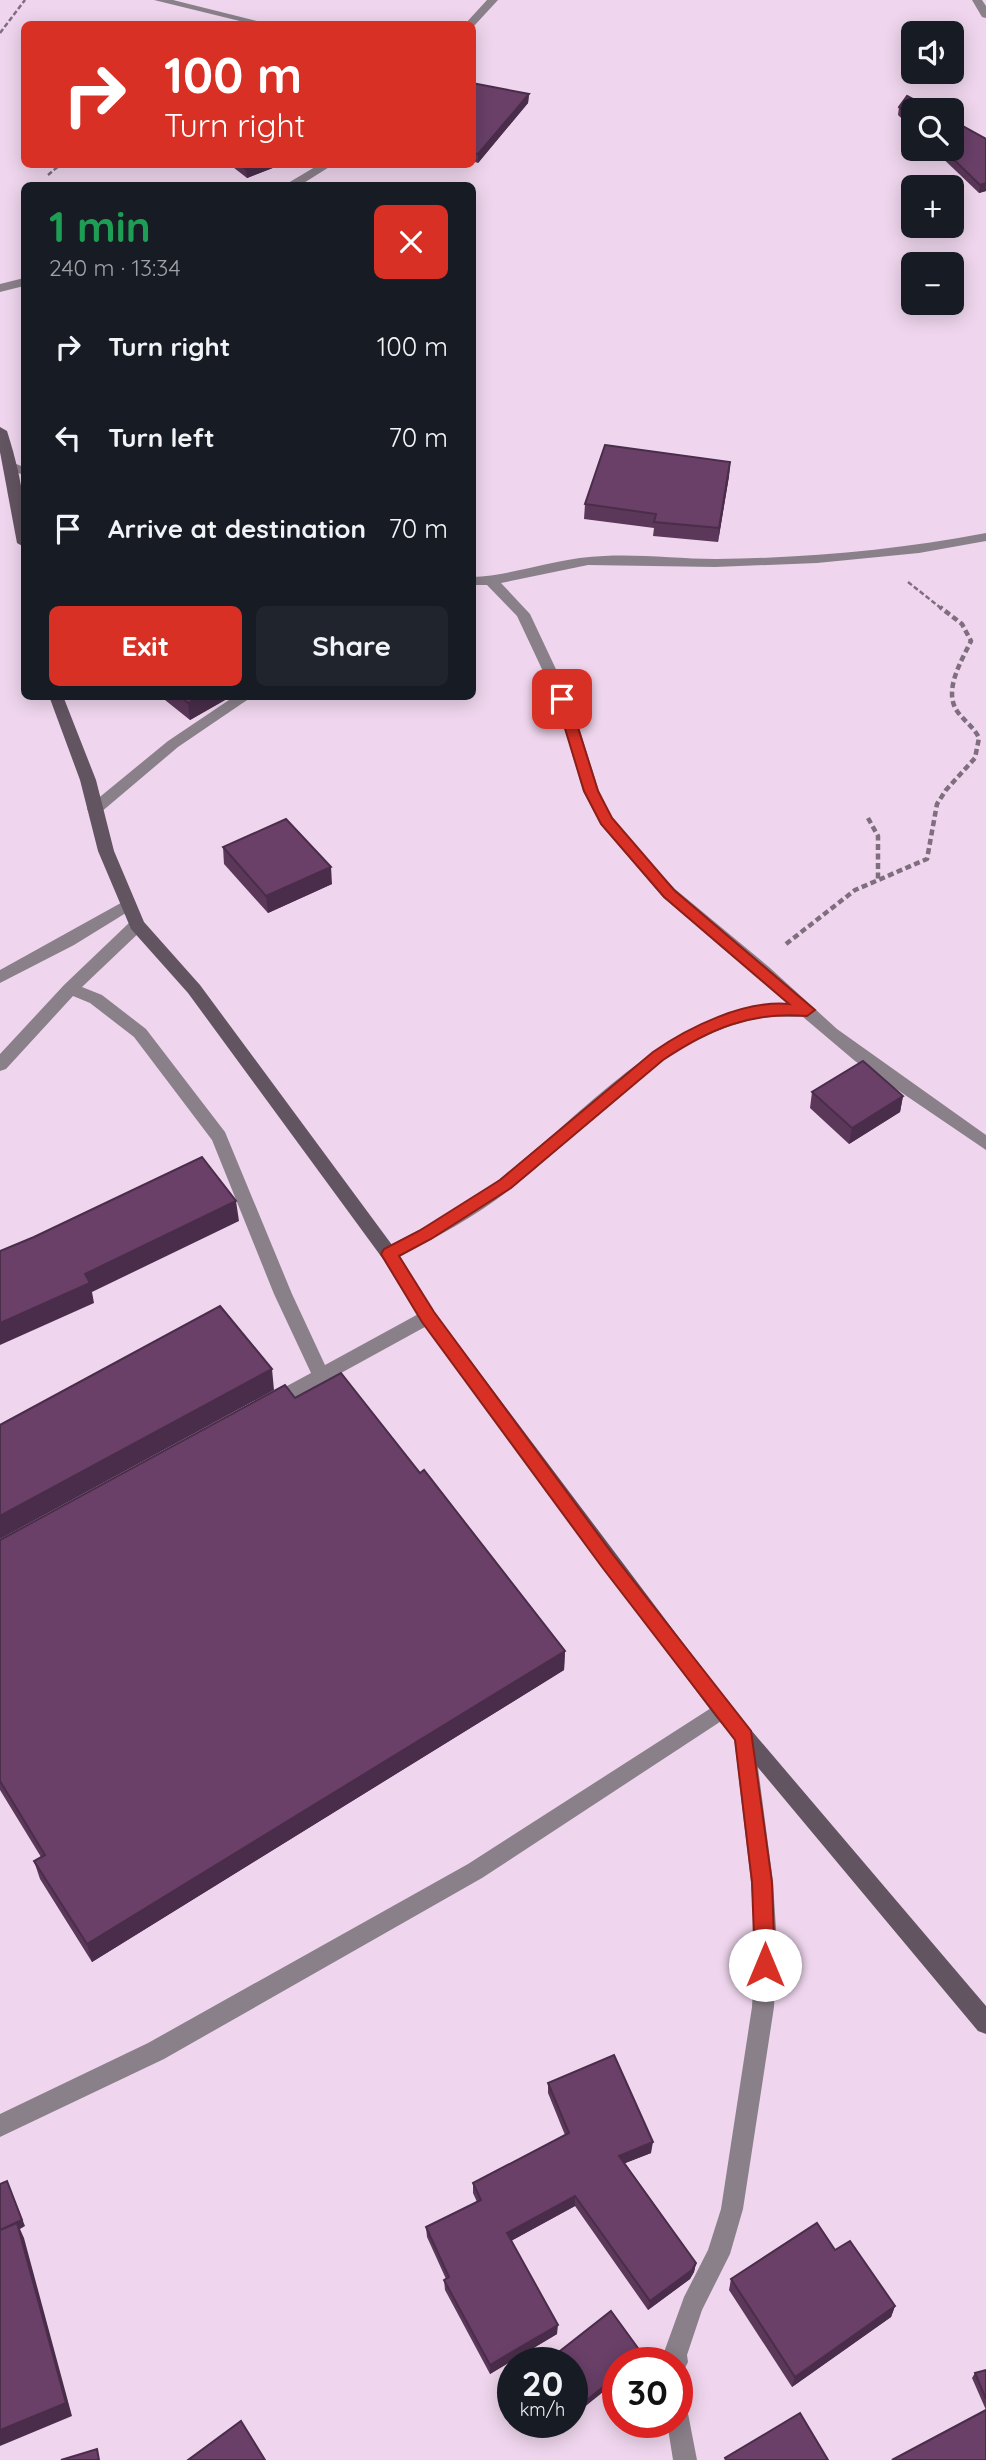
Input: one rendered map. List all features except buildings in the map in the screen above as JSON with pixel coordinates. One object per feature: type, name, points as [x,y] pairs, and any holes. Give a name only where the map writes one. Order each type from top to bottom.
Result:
[{"type":"street","points":[[159,0],[251,21]]},
{"type":"street","points":[[473,21],[493,0]]},
{"type":"street","points":[[977,0],[986,15]]},
{"type":"street","points":[[296,182],[322,168]]},
{"type":"street","points":[[0,288],[21,283]]},
{"type":"street","points":[[0,431],[18,468],[21,506]]},
{"type":"street","points":[[476,581],[492,582],[553,566],[588,561],[728,563],[874,554],[986,537]]},
{"type":"street","points":[[492,582],[523,614],[542,651],[562,699],[591,791],[606,821],[669,893],[862,1058],[986,1144]]},
{"type":"street","points":[[58,700],[88,780],[106,851],[137,925],[194,989],[389,1254],[428,1317],[722,1710],[986,2023]]},
{"type":"street","points":[[95,809],[173,744],[240,700]]},
{"type":"street","points":[[0,977],[68,941],[128,904]]},
{"type":"street","points":[[0,1065],[70,989],[137,925]]},
{"type":"street","points":[[70,989],[96,999],[140,1033],[219,1138],[251,1210],[283,1294],[321,1375]]},
{"type":"street","points":[[389,1254],[425,1235],[506,1184],[641,1070],[684,1039],[715,1023],[752,1013],[777,1008],[807,1010]]},
{"type":"street","points":[[252,1414],[428,1317]]},
{"type":"street","points":[[0,2126],[156,2052],[475,1871],[722,1710]]},
{"type":"street","points":[[678,2347],[692,2305],[718,2253],[732,2209],[763,2007],[766,1945],[762,1882],[744,1737]]},
{"type":"street","points":[[682,2438],[685,2460]]},
{"type":"path","points":[[0,33],[25,0]]},
{"type":"path","points":[[48,175],[56,168]]},
{"type":"path","points":[[763,971],[772,957],[822,913],[878,879],[912,869],[927,859],[933,812],[953,779],[968,766],[980,744],[979,737],[957,713],[953,702],[953,687],[971,642],[969,633],[962,624],[874,554]]},
{"type":"path","points":[[868,818],[878,836],[878,879]]},
{"type":"route","points":[[562,699],[591,791],[606,821],[669,893],[807,1010],[777,1008],[752,1013],[715,1023],[684,1039],[658,1056],[506,1184],[425,1235],[389,1254],[428,1317],[608,1561],[744,1737],[762,1882],[765,1965]]}]
